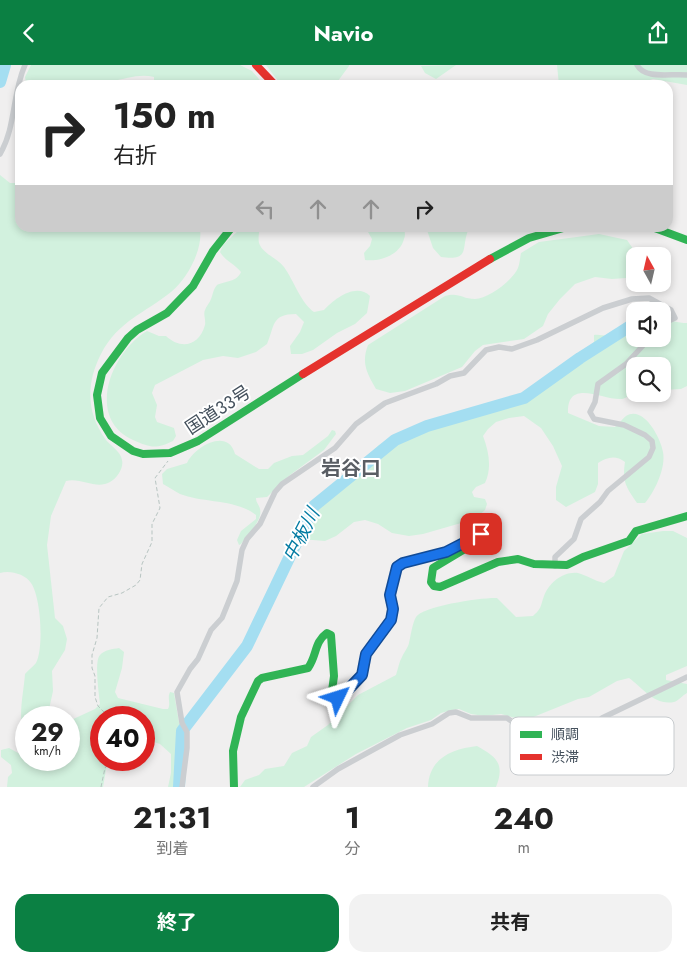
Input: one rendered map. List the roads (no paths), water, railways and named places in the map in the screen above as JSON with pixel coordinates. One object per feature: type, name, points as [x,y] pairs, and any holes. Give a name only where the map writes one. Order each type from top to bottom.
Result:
[{"type":"main road","points":[[256,65],[270,80]]},
{"type":"main road","name":"国道33号","points":[[228,232],[213,251],[193,286],[167,313],[137,330],[128,338],[102,373],[97,395],[100,417],[111,436],[125,447],[143,454],[170,453],[198,441],[284,385],[512,246],[550,232]]},
{"type":"main road","points":[[665,232],[687,240]]},
{"type":"main road","points":[[234,787],[233,751],[241,717],[258,681],[262,678],[308,668],[312,663],[315,647],[320,638],[327,633],[330,635],[332,643],[332,691],[334,696],[341,697],[362,675],[366,654],[391,620],[393,609],[390,595],[397,567],[403,563],[446,552],[481,534],[478,541],[433,568],[430,574],[431,583],[434,586],[448,585],[498,562],[518,559],[534,565],[567,565],[583,557],[629,541],[636,531],[687,516]]},
{"type":"street","points":[[18,80],[25,65]]},
{"type":"street","points":[[636,65],[646,73],[687,75]]},
{"type":"street","points":[[0,154],[7,138],[15,104]]},
{"type":"street","points":[[182,787],[187,748],[186,732],[182,723],[177,692],[198,659],[210,631],[222,618],[236,581],[242,550],[247,539],[260,524],[275,492],[282,484],[335,448],[356,424],[385,403],[436,384],[450,376],[464,373],[486,350],[500,347],[512,349],[537,340],[603,308],[632,299],[650,298],[657,302]]},
{"type":"street","points":[[671,310],[675,318],[671,320]]},
{"type":"street","points":[[555,566],[555,557],[574,539],[581,519],[600,502],[608,491],[650,457],[653,448],[652,441],[646,435],[624,425],[594,419],[590,412],[595,402],[598,384],[626,364],[642,347]]},
{"type":"street","points":[[604,717],[687,677]]},
{"type":"street","points":[[313,787],[338,769],[400,735],[432,724],[449,713],[456,712],[478,719],[499,716],[510,720]]},
{"type":"waterway","points":[[0,82],[5,65]]},
{"type":"waterway","name":"中板川","points":[[179,787],[182,731],[247,646],[314,506],[395,440],[427,426],[524,398],[580,358],[626,329]]},
{"type":"district","name":"岩谷口","points":[[351,468]]}]
